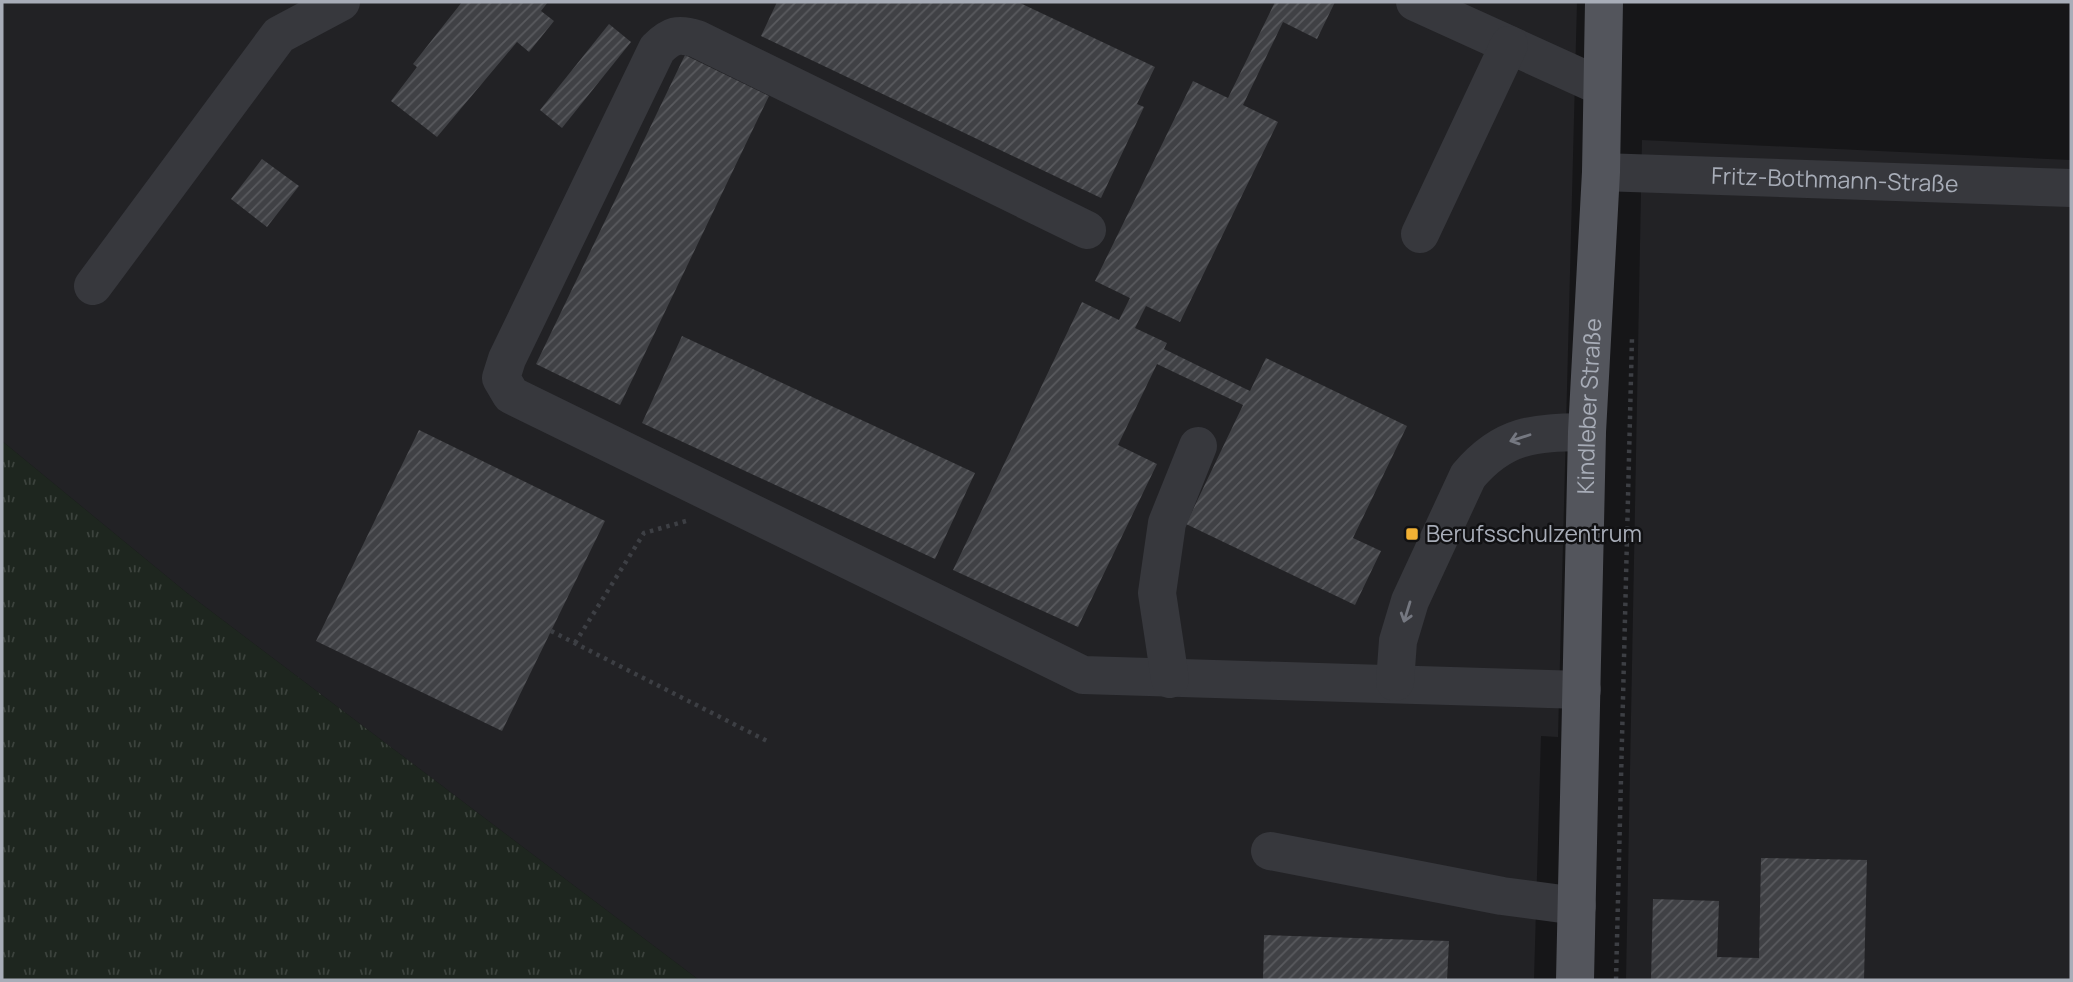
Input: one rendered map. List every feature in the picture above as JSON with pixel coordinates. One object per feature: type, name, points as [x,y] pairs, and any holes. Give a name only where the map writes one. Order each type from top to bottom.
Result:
[{"type":"main road","name":"Kindleber Straße","points":[[1575,980],[1587,432],[1601,172],[1604,2]]},
{"type":"street","points":[[93,286],[279,35],[341,2]]},
{"type":"street","points":[[1415,2],[1602,87]]},
{"type":"street","points":[[1087,230],[697,39],[680,34],[668,38],[651,61],[506,359],[500,378],[510,395],[1083,675],[1395,682],[1581,690]]},
{"type":"street","points":[[1420,234],[1509,45]]},
{"type":"street","name":"Fritz-Bothmann-Straße","points":[[1601,172],[2071,188]]},
{"type":"street","points":[[1395,682],[1398,641],[1410,601],[1468,476],[1483,458],[1502,444],[1535,433],[1587,432]]},
{"type":"street","points":[[1170,679],[1157,593],[1167,523],[1198,446]]},
{"type":"street","points":[[1270,851],[1502,896],[1577,906]]},
{"type":"path","points":[[1616,980],[1632,335]]},
{"type":"path","points":[[575,643],[644,533],[739,508]]},
{"type":"path","points":[[551,631],[769,742]]},
{"type":"shaded area","points":[[2,2],[1577,2],[1558,737],[1541,736],[1534,980],[699,980],[187,593],[2,441]]},
{"type":"shaded area","points":[[1642,140],[2071,160],[2071,980],[1626,980]]},
{"type":"green space","points":[[2,441],[187,593],[699,980],[2,980]]},
{"type":"building","points":[[462,2],[548,2],[541,11],[554,21],[529,52],[517,42],[437,137],[391,101],[417,67],[413,64]]},
{"type":"building","points":[[777,2],[1018,2],[1155,67],[1137,104],[1144,107],[1101,198],[761,36]]},
{"type":"building","points":[[1275,2],[1335,2],[1317,39],[1283,22],[1243,105],[1278,122],[1180,322],[1146,306],[1135,328],[1167,343],[1164,349],[1250,391],[1266,358],[1407,426],[1353,538],[1381,551],[1355,605],[1186,524],[1243,405],[1157,364],[1118,445],[1157,464],[1078,627],[953,570],[1082,302],[1119,320],[1130,298],[1095,281],[1193,81],[1228,98]]},
{"type":"building","points":[[609,24],[631,42],[562,128],[540,110]]},
{"type":"building","points":[[685,55],[769,96],[620,405],[536,364]]},
{"type":"building","points":[[262,159],[299,186],[267,227],[231,199]]},
{"type":"building","points":[[682,336],[975,473],[935,559],[642,423]]},
{"type":"building","points":[[419,430],[605,521],[502,731],[316,641]]},
{"type":"building","points":[[1761,858],[1867,860],[1864,980],[1651,980],[1653,899],[1719,901],[1717,957],[1759,958]]},
{"type":"building","points":[[1264,935],[1449,941],[1447,980],[1263,980]]},
{"type":"place","name":"Berufsschulzentrum","points":[[1412,534]]}]
